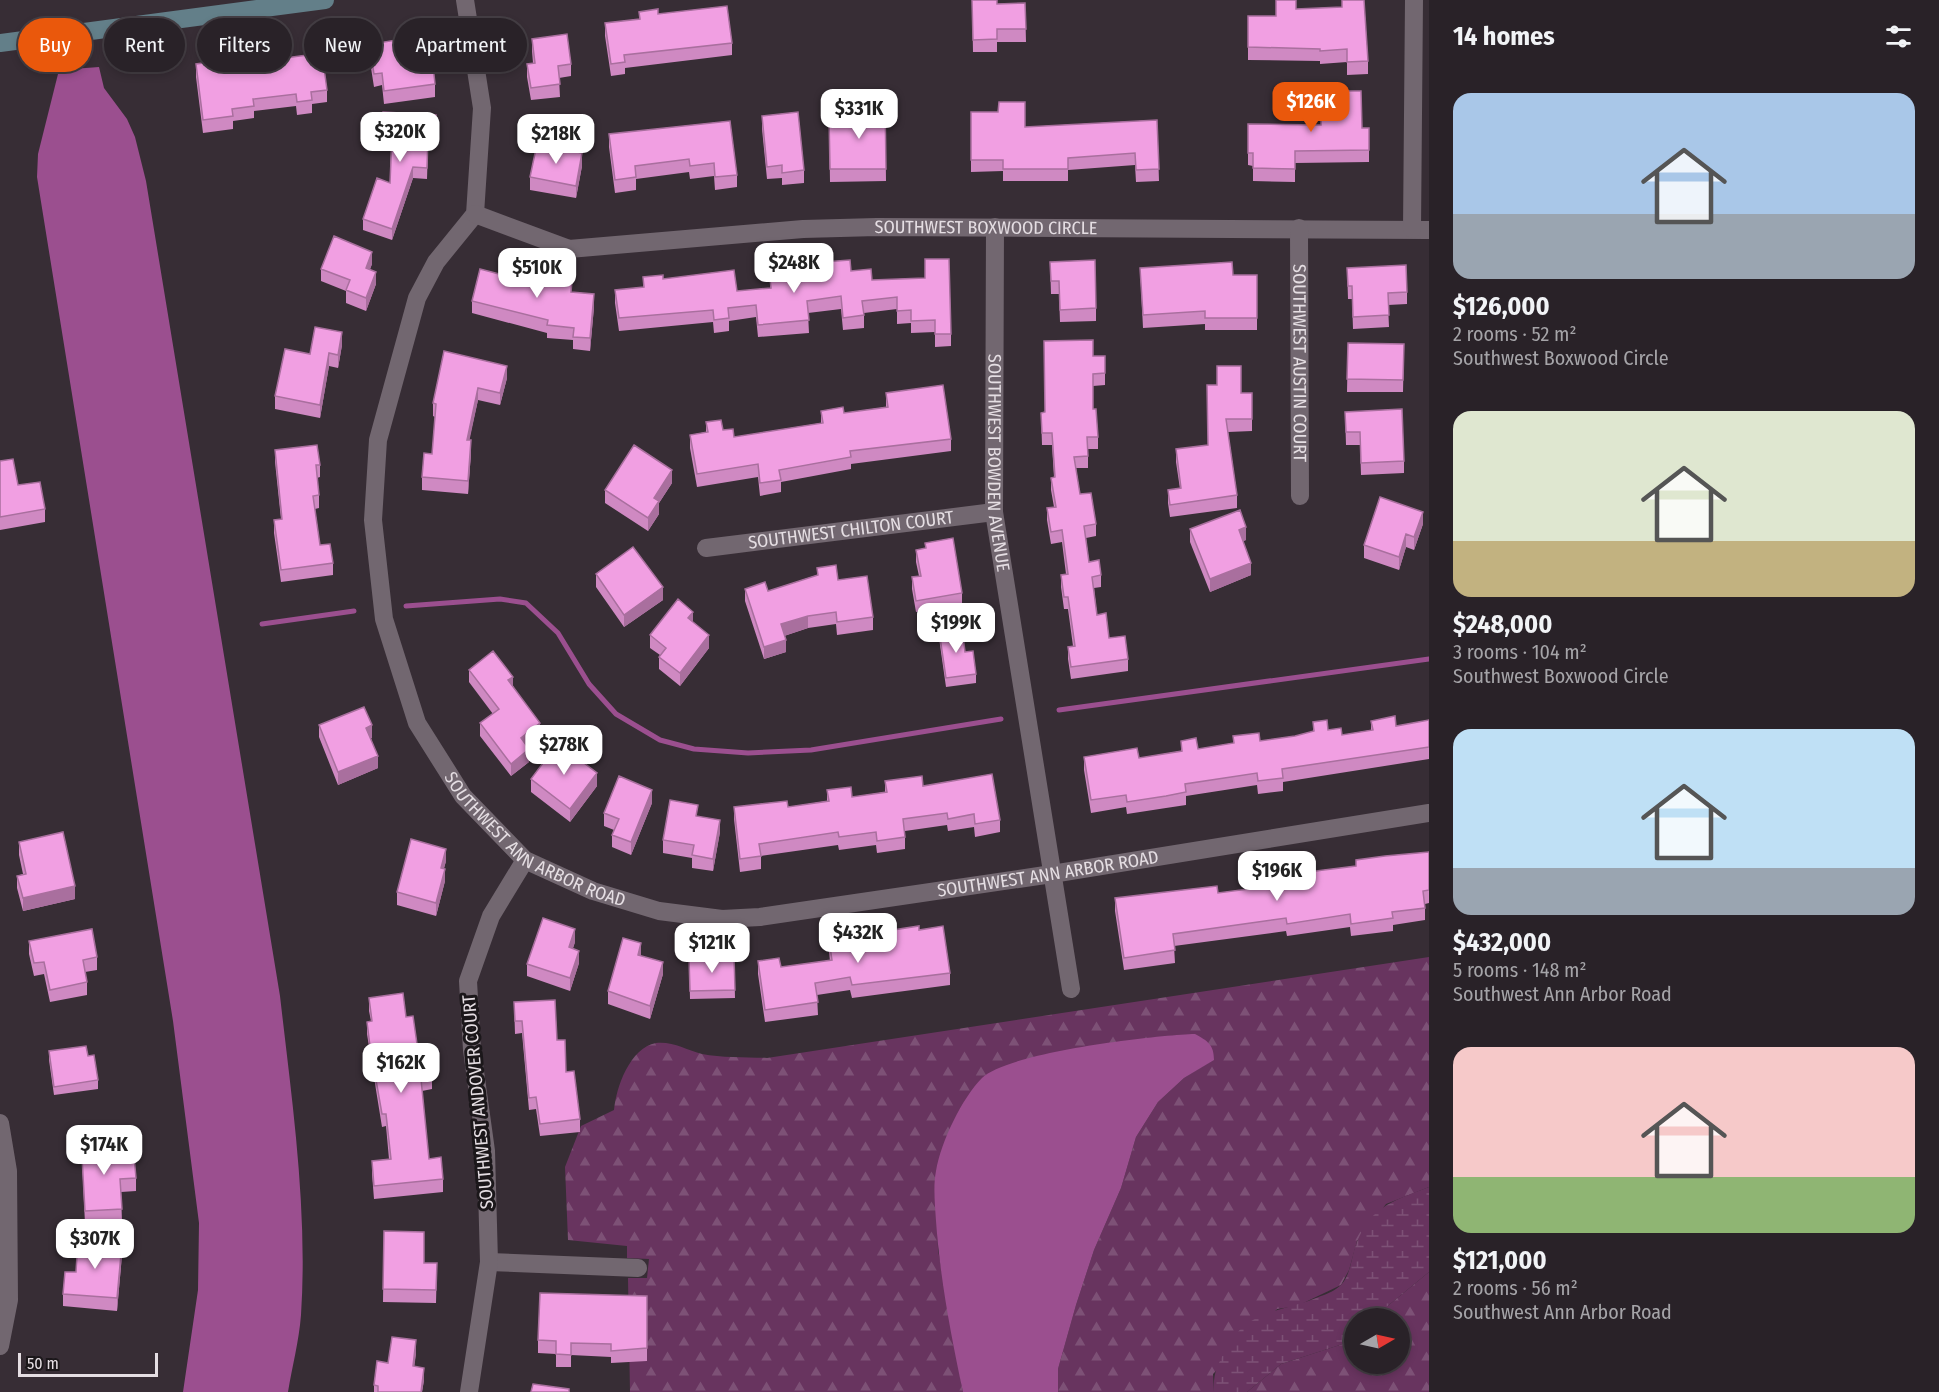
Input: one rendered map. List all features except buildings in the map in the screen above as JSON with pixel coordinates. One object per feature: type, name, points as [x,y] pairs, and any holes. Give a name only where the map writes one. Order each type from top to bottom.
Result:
[{"type":"street","points":[[0,43],[325,0]]},
{"type":"street","points":[[465,0],[482,108],[475,214]]},
{"type":"street","points":[[1414,0],[1420,230]]},
{"type":"street","name":"SOUTHWEST BOXWOOD CIRCLE","points":[[475,214],[569,249],[804,230],[995,227],[1420,230]]},
{"type":"street","name":"SOUTHWEST ANN ARBOR ROAD","points":[[475,214],[436,262],[417,298],[378,440],[373,520],[384,619],[417,723],[463,796],[525,860],[593,891],[630,904],[659,912],[722,919],[760,917],[1052,874],[1429,813]]},
{"type":"street","name":"SOUTHWEST BOWDEN AVENUE","points":[[995,227],[994,512],[1071,988]]},
{"type":"street","name":"SOUTHWEST AUSTIN COURT","points":[[1299,228],[1300,496]]},
{"type":"street","name":"SOUTHWEST CHILTON COURT","points":[[706,548],[994,512]]},
{"type":"street","name":"SOUTHWEST ANDOVER COURT","points":[[470,1392],[489,1262],[486,1151],[472,1050],[468,981],[491,916],[525,860]]},
{"type":"street","points":[[0,1123],[8,1171],[9,1288],[0,1346]]},
{"type":"street","points":[[489,1262],[638,1268]]},
{"type":"green space","points":[[1429,957],[1429,1187],[1386,1204],[1357,1241],[1349,1270],[1341,1285],[1297,1306],[1277,1309],[1213,1374],[1214,1392],[1058,1392],[1058,1369],[1076,1305],[1094,1250],[1121,1188],[1136,1137],[1158,1102],[1184,1078],[1213,1060],[936,1171],[938,1250],[963,1392],[630,1392],[628,1278],[647,1278],[649,1259],[627,1258],[627,1246],[568,1240],[565,1167],[581,1126],[614,1110],[621,1080],[626,1070],[639,1052],[647,1046],[662,1043],[702,1054],[767,1058]]},
{"type":"green space","points":[[1429,1187],[1429,1272],[1385,1308],[1344,1308],[1344,1344],[1281,1364],[1247,1392],[1214,1392],[1214,1379],[1218,1365],[1235,1336],[1255,1319],[1329,1293],[1339,1287],[1348,1274],[1359,1237],[1366,1225],[1382,1208]]},
{"type":"green space","points":[[1429,1272],[1429,1392],[1247,1392],[1281,1364],[1344,1344],[1344,1374],[1410,1374],[1410,1308],[1385,1308]]},
{"type":"shaded area","points":[[99,67],[104,88],[127,119],[135,137],[146,181],[280,996],[298,1155],[303,1275],[301,1315],[288,1392],[183,1392],[198,1290],[199,1223],[173,1021],[37,177],[38,154],[58,72],[92,72],[92,68]]},
{"type":"shaded area","points":[[1195,1034],[1209,1044],[1214,1060],[1184,1078],[1158,1102],[1136,1137],[1121,1188],[1094,1250],[1076,1305],[1058,1369],[1058,1392],[963,1392],[943,1285],[934,1189],[942,1147],[967,1097],[982,1078],[997,1069],[1021,1060],[1084,1047]]},
{"type":"waterway","points":[[406,606],[500,599],[526,603],[558,633],[589,684],[616,714],[660,740],[694,749],[748,753],[811,750],[1001,719]]},
{"type":"waterway","points":[[262,624],[354,611]]},
{"type":"waterway","points":[[1059,710],[1429,659]]}]
